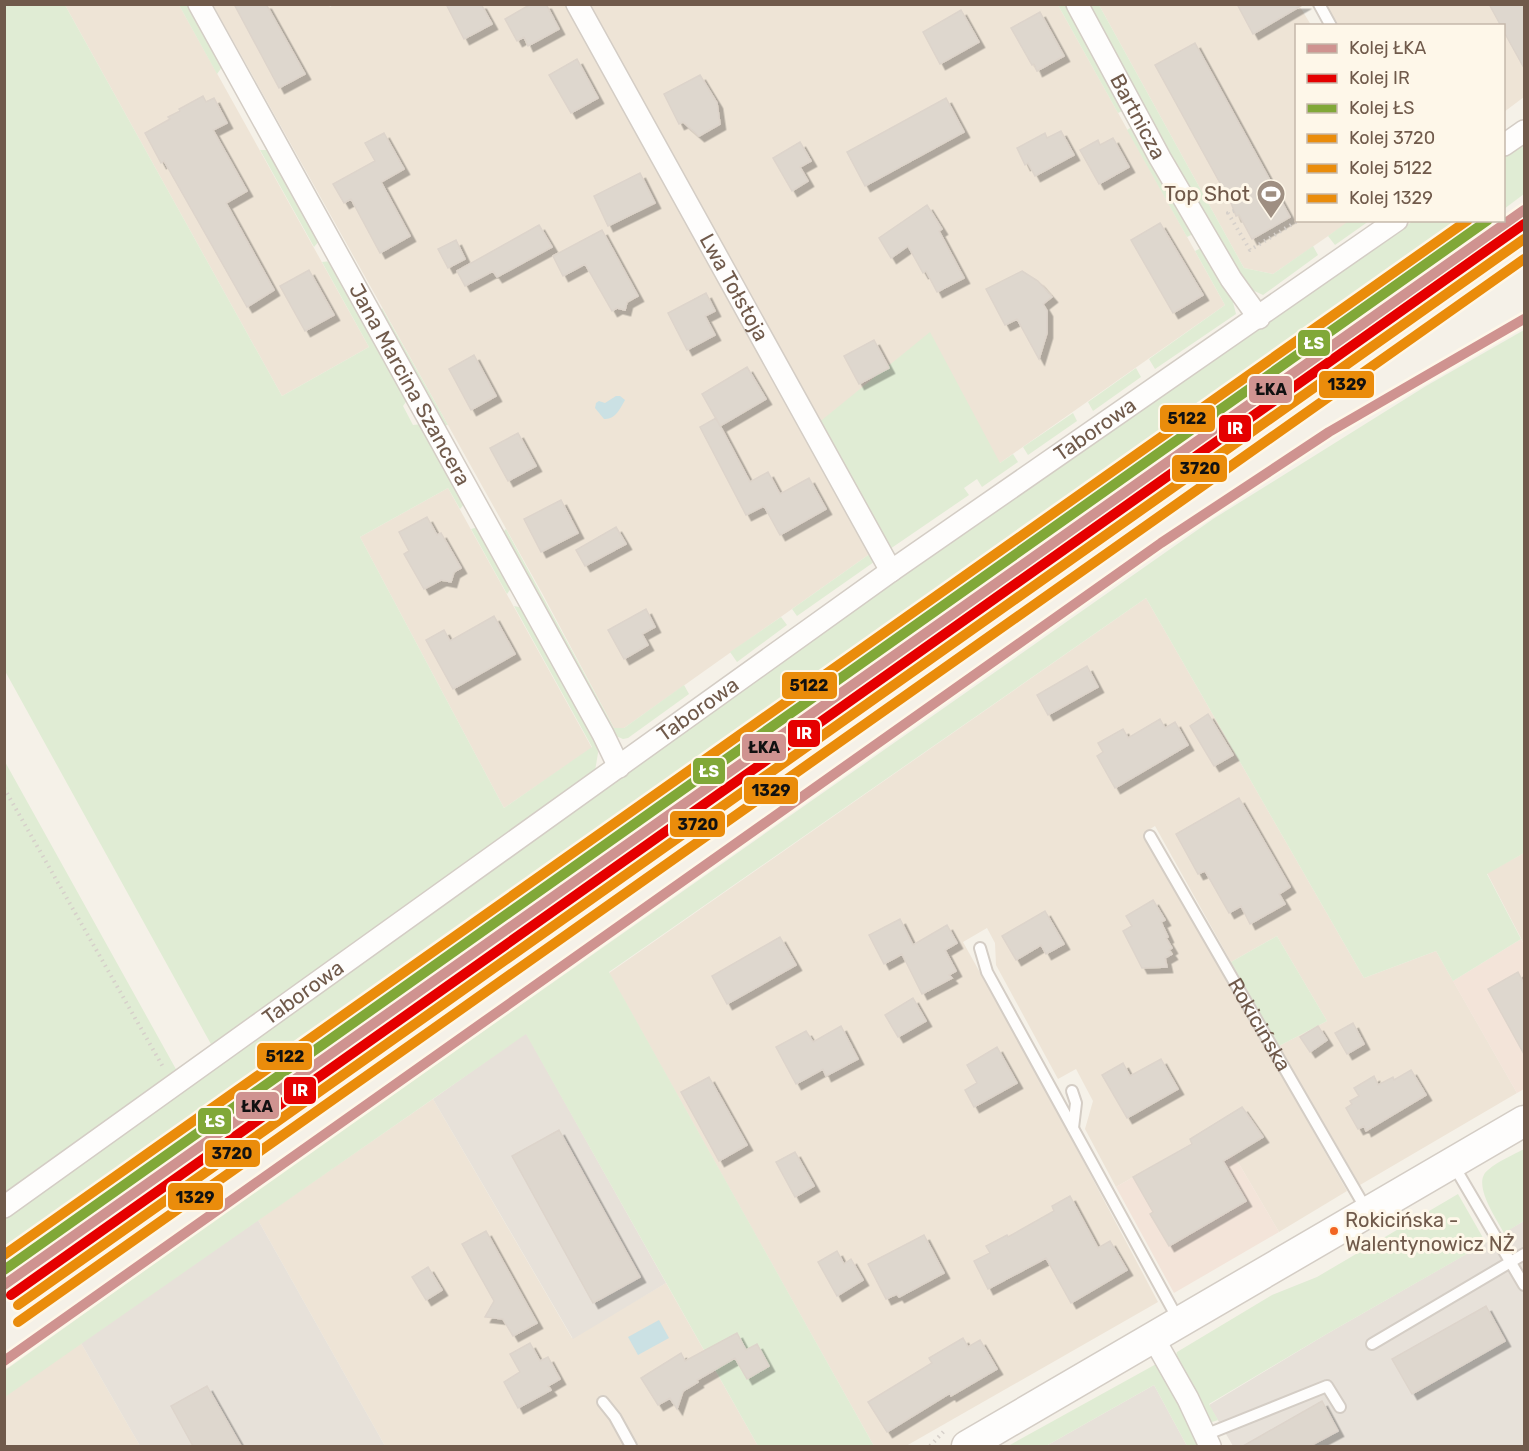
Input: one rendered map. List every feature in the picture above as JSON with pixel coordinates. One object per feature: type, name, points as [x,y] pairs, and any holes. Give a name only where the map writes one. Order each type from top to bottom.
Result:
[{"type":"main road","points":[[967,1446],[1154,1339],[1524,1121]]},
{"type":"street","name":"Jana Marcina Szancera","points":[[199,4],[603,734],[619,767]]},
{"type":"street","name":"Lwa Tołstoja","points":[[576,4],[891,571]]},
{"type":"street","name":"Bartnicza","points":[[1077,4],[1160,158],[1231,279],[1259,318]]},
{"type":"street","points":[[1505,144],[1524,131]]},
{"type":"street","name":"Taborowa","points":[[4,1207],[891,571],[1259,318],[1393,222]]},
{"type":"street","points":[[1154,1339],[1188,1399],[1208,1441]]},
{"type":"lane","points":[[1319,4],[1330,24]]},
{"type":"lane","name":"Rokicińska","points":[[1150,836],[1368,1212]]},
{"type":"lane","points":[[980,948],[987,972],[1180,1323]]},
{"type":"lane","points":[[1072,1091],[1076,1103],[1073,1128]]},
{"type":"lane","points":[[1452,1163],[1524,1285]]},
{"type":"lane","points":[[1372,1344],[1524,1254]]},
{"type":"lane","points":[[1208,1441],[1327,1386],[1340,1407]]},
{"type":"lane","points":[[603,1402],[615,1417],[631,1446]]},
{"type":"path","points":[[1234,211],[1228,213],[1250,250],[1296,222]]},
{"type":"path","points":[[4,788],[173,1085]]},
{"type":"shaded area","points":[[328,4],[330,7],[335,4],[566,5],[871,553],[624,728],[614,728],[542,593],[213,5]]},
{"type":"shaded area","points":[[65,5],[179,5],[369,347],[282,396]]},
{"type":"shaded area","points":[[586,5],[1058,5],[1225,305],[1000,463],[817,424]]},
{"type":"shaded area","points":[[1099,5],[1299,5],[1310,24],[1295,24],[1295,222],[1349,222],[1273,274],[1244,268]]},
{"type":"shaded area","points":[[1325,5],[1524,5],[1524,97],[1505,111],[1505,24],[1336,24]]},
{"type":"shaded area","points":[[616,396],[625,400],[614,416],[604,419],[595,408],[596,403],[599,401],[605,403]]},
{"type":"shaded area","points":[[448,488],[592,748],[504,808],[360,537]]},
{"type":"shaded area","points":[[1146,598],[1364,978],[1436,951],[1517,1093],[1360,1185],[1279,1046],[1327,1021],[1277,936],[1231,962],[1155,826],[1144,833],[1347,1191],[1279,1232],[1218,1128],[1116,1187],[1085,1129],[1093,1101],[1076,1069],[1058,1079],[996,965],[995,943],[987,928],[963,942],[1047,1093],[1158,1302],[906,1446],[874,1446],[609,973]]},
{"type":"shaded area","points":[[1524,853],[1524,944],[1487,873]]},
{"type":"shaded area","points":[[1521,939],[1524,944],[1524,1089],[1517,1093],[1453,981]]},
{"type":"shaded area","points":[[526,1033],[666,1283],[573,1339],[433,1099]]},
{"type":"shaded area","points":[[433,1099],[572,1338],[666,1283],[758,1446],[385,1446],[258,1220]]},
{"type":"shaded area","points":[[1218,1128],[1279,1232],[1174,1293],[1116,1187]]},
{"type":"shaded area","points":[[258,1220],[385,1446],[140,1446],[81,1343]]},
{"type":"shaded area","points":[[1524,1221],[1524,1446],[1233,1446],[1209,1405],[1325,1335]]},
{"type":"shaded area","points":[[659,1320],[669,1338],[638,1355],[628,1337]]},
{"type":"shaded area","points":[[81,1343],[140,1446],[5,1446],[4,1397]]},
{"type":"shaded area","points":[[1154,1385],[1187,1446],[1046,1446]]},
{"type":"green space","points":[[4,5],[65,5],[282,396],[369,347],[322,262],[331,261],[408,399],[403,406],[413,425],[422,424],[465,503],[460,509],[448,488],[360,537],[504,808],[592,747],[514,606],[524,608],[597,742],[595,771],[212,1046],[5,671]]},
{"type":"green space","points":[[179,5],[188,5],[222,67],[217,74]]},
{"type":"green space","points":[[1058,5],[1065,5],[1124,110],[1118,113]]},
{"type":"green space","points":[[1086,5],[1099,5],[1244,268],[1273,274],[1313,246],[1318,255],[1263,295],[1248,288],[1212,229]]},
{"type":"green space","points":[[1133,126],[1193,234],[1187,237],[1127,130]]},
{"type":"green space","points":[[1524,142],[1524,194],[1505,208],[1505,156]]},
{"type":"green space","points":[[260,150],[270,150],[320,240],[314,247]]},
{"type":"green space","points":[[1347,222],[1368,222],[1335,245],[1328,236]]},
{"type":"green space","points":[[1412,222],[1486,222],[5,1270],[4,1216],[891,580]]},
{"type":"green space","points":[[1201,248],[1232,298],[1236,314],[1155,369],[1149,359],[1225,305],[1195,251]]},
{"type":"green space","points":[[382,308],[448,425],[441,426],[379,314]]},
{"type":"green space","points":[[1524,330],[1524,853],[1487,874],[1521,939],[1453,981],[1436,951],[1364,978],[1146,598],[609,972],[874,1446],[758,1446],[526,1034],[5,1397],[4,1371],[250,1195],[1213,519],[1426,386]]},
{"type":"green space","points":[[930,332],[1000,463],[1013,454],[1018,462],[982,487],[977,479],[964,488],[969,495],[890,549],[817,424]]},
{"type":"green space","points":[[1136,368],[1141,377],[1093,411],[1088,402]]},
{"type":"green space","points":[[1073,413],[1077,421],[1028,455],[1023,447]]},
{"type":"green space","points":[[478,527],[512,587],[507,594],[471,529]]},
{"type":"green space","points":[[506,529],[614,728],[624,728],[684,685],[689,694],[628,738],[623,739],[611,734],[501,534]]},
{"type":"green space","points":[[871,553],[874,562],[797,616],[792,609]]},
{"type":"green space","points":[[781,617],[787,625],[737,662],[730,652]]},
{"type":"green space","points":[[4,760],[177,1071],[4,1198]]},
{"type":"green space","points":[[1277,936],[1327,1021],[1279,1046],[1231,962]]},
{"type":"green space","points":[[1524,1149],[1524,1221],[1504,1233],[1483,1192],[1483,1176],[1496,1164]]},
{"type":"green space","points":[[1458,1194],[1486,1243],[1209,1404],[1218,1420],[1212,1422],[1203,1416],[1176,1355],[1177,1352],[1272,1295],[1317,1277]]},
{"type":"green space","points":[[1158,1363],[1201,1446],[1187,1446],[1154,1385],[1046,1446],[1008,1446]]},
{"type":"building","points":[[234,4],[266,4],[305,74],[279,88]]},
{"type":"building","points":[[446,4],[481,4],[492,24],[464,39]]},
{"type":"building","points":[[531,4],[546,4],[559,29],[528,46],[524,37],[517,41],[505,19]]},
{"type":"building","points":[[1237,4],[1304,4],[1253,34]]},
{"type":"building","points":[[1489,4],[1524,4],[1524,68],[1505,34],[1505,24],[1500,24]]},
{"type":"building","points":[[961,10],[979,42],[940,64],[923,32]]},
{"type":"building","points":[[1040,12],[1064,56],[1037,71],[1011,28]]},
{"type":"building","points":[[1195,43],[1290,217],[1252,239],[1239,215],[1236,216],[1155,65]]},
{"type":"building","points":[[577,59],[598,98],[571,113],[549,75]]},
{"type":"building","points":[[700,75],[717,103],[720,124],[699,136],[683,122],[679,124],[664,94]]},
{"type":"building","points":[[203,96],[206,102],[214,98],[227,123],[213,130],[247,191],[226,203],[274,290],[247,307],[164,161],[161,163],[145,133],[170,119],[168,117],[180,111],[179,109]]},
{"type":"building","points":[[946,98],[964,132],[865,186],[847,152]]},
{"type":"building","points":[[1061,131],[1074,155],[1035,176],[1028,163],[1025,165],[1017,148],[1045,133],[1047,138]]},
{"type":"building","points":[[384,133],[404,169],[381,182],[410,236],[380,253],[351,199],[344,203],[333,184],[375,161],[365,143]]},
{"type":"building","points":[[1113,138],[1129,167],[1099,184],[1080,150],[1098,140],[1100,145]]},
{"type":"building","points":[[800,142],[811,161],[800,167],[808,181],[792,191],[773,158]]},
{"type":"building","points":[[640,173],[655,203],[608,226],[594,196]]},
{"type":"building","points":[[927,205],[942,229],[939,231],[964,278],[937,292],[926,271],[923,273],[908,246],[891,258],[879,238]]},
{"type":"building","points":[[1160,223],[1203,295],[1173,313],[1131,240]]},
{"type":"building","points":[[539,225],[552,247],[497,277],[493,271],[465,286],[457,271]]},
{"type":"building","points":[[602,230],[638,296],[627,302],[625,310],[617,308],[612,311],[585,264],[563,276],[553,256]]},
{"type":"building","points":[[456,240],[465,259],[448,268],[438,249]]},
{"type":"building","points":[[309,270],[334,315],[305,331],[280,286]]},
{"type":"building","points":[[1022,271],[1038,281],[1052,297],[1043,304],[1047,311],[1047,333],[1039,359],[1017,319],[1005,325],[986,289]]},
{"type":"building","points":[[706,293],[715,311],[705,316],[715,335],[687,350],[668,313]]},
{"type":"building","points":[[874,340],[889,368],[859,384],[844,356]]},
{"type":"building","points":[[474,355],[496,396],[471,410],[449,369]]},
{"type":"building","points":[[747,367],[766,399],[720,426],[702,394]]},
{"type":"building","points":[[716,418],[750,482],[768,472],[780,494],[809,478],[826,509],[780,535],[764,506],[746,515],[700,427]]},
{"type":"building","points":[[518,433],[536,466],[508,481],[490,448]]},
{"type":"building","points":[[561,500],[578,533],[541,552],[524,519]]},
{"type":"building","points":[[427,517],[437,535],[441,533],[461,568],[454,572],[451,582],[441,580],[424,589],[404,554],[409,551],[399,532]]},
{"type":"building","points":[[616,527],[626,544],[585,566],[576,550]]},
{"type":"building","points":[[646,609],[655,627],[642,634],[648,645],[624,659],[608,630]]},
{"type":"building","points":[[494,616],[515,654],[453,689],[426,640],[444,630],[450,641]]},
{"type":"building","points":[[1087,666],[1098,687],[1048,715],[1037,695]]},
{"type":"building","points":[[1208,714],[1233,755],[1214,766],[1190,726]]},
{"type":"building","points":[[1160,719],[1165,728],[1175,722],[1188,745],[1115,788],[1097,756],[1103,752],[1098,743],[1123,729],[1128,738]]},
{"type":"building","points":[[1239,798],[1290,887],[1279,894],[1285,904],[1250,924],[1241,906],[1229,913],[1205,871],[1198,874],[1176,834]]},
{"type":"building","points":[[1153,900],[1165,920],[1161,922],[1172,948],[1169,950],[1172,954],[1165,958],[1167,967],[1142,968],[1123,931],[1132,926],[1126,916]]},
{"type":"building","points":[[1045,911],[1064,944],[1046,954],[1041,945],[1016,960],[1002,936]]},
{"type":"building","points":[[900,919],[913,945],[947,925],[957,943],[945,950],[956,971],[949,975],[952,978],[922,994],[902,954],[884,964],[869,935]]},
{"type":"building","points":[[780,937],[796,965],[727,1004],[712,976]]},
{"type":"building","points":[[1518,972],[1524,984],[1524,1054],[1488,989]]},
{"type":"building","points":[[913,998],[926,1021],[898,1037],[885,1015]]},
{"type":"building","points":[[1353,1023],[1364,1044],[1347,1054],[1335,1033]]},
{"type":"building","points":[[841,1026],[858,1059],[826,1076],[823,1069],[796,1084],[776,1047],[806,1031],[813,1042]]},
{"type":"building","points":[[1318,1026],[1327,1040],[1310,1052],[1300,1037]]},
{"type":"building","points":[[997,1047],[1017,1083],[974,1107],[965,1090],[977,1083],[967,1065]]},
{"type":"building","points":[[1161,1059],[1178,1089],[1127,1118],[1102,1075],[1123,1063],[1130,1076]]},
{"type":"building","points":[[1411,1070],[1426,1095],[1366,1131],[1364,1126],[1358,1129],[1346,1108],[1352,1104],[1350,1101],[1359,1096],[1354,1088],[1374,1076],[1378,1085],[1393,1077],[1394,1080]]},
{"type":"building","points":[[709,1077],[747,1145],[719,1161],[681,1092]]},
{"type":"building","points":[[1242,1107],[1263,1137],[1223,1161],[1246,1201],[1169,1246],[1150,1214],[1153,1212],[1133,1177],[1192,1144],[1190,1139]]},
{"type":"building","points":[[559,1130],[640,1277],[593,1303],[512,1156]]},
{"type":"building","points":[[795,1152],[814,1186],[795,1197],[776,1162]]},
{"type":"building","points":[[1070,1196],[1098,1248],[1110,1241],[1127,1270],[1071,1303],[1046,1258],[988,1289],[974,1261],[990,1253],[986,1246],[1007,1235],[1008,1237],[1054,1211],[1052,1206]]},
{"type":"building","points":[[486,1231],[537,1323],[513,1336],[503,1319],[485,1317],[494,1301],[462,1244]]},
{"type":"building","points":[[924,1235],[944,1273],[899,1297],[897,1294],[886,1299],[868,1264]]},
{"type":"building","points":[[837,1251],[844,1264],[851,1259],[863,1280],[837,1296],[818,1262]]},
{"type":"building","points":[[428,1267],[442,1290],[426,1300],[412,1277]]},
{"type":"building","points":[[1486,1306],[1505,1341],[1412,1394],[1392,1359]]},
{"type":"building","points":[[737,1333],[746,1350],[757,1344],[769,1366],[747,1379],[735,1358],[683,1391],[677,1409],[670,1398],[658,1405],[641,1378],[681,1353],[685,1361]]},
{"type":"building","points":[[963,1338],[968,1347],[980,1340],[997,1369],[951,1396],[950,1393],[887,1432],[868,1402],[932,1363],[929,1358]]},
{"type":"building","points":[[530,1343],[540,1361],[548,1357],[560,1379],[548,1386],[551,1390],[518,1408],[504,1382],[520,1372],[510,1354]]},
{"type":"building","points":[[207,1386],[241,1446],[193,1446],[171,1406]]},
{"type":"building","points":[[1322,1401],[1338,1431],[1310,1446],[1243,1446]]},
{"type":"rail line","name":"ŁKA","points":[[4,1285],[1524,210]]},
{"type":"rail line","name":"5122","points":[[4,1255],[1465,222]]},
{"type":"rail line","name":"ŁS","points":[[4,1270],[1485,222]]},
{"type":"rail line","name":"IR","points":[[11,1295],[1524,224]]},
{"type":"rail line","name":"3720","points":[[18,1305],[1524,239]]},
{"type":"rail line","name":"1329","points":[[18,1322],[1524,259]]},
{"type":"rail line","name":"ŁKA","points":[[4,1361],[1161,543],[1329,432],[1524,319]]},
{"type":"place","name":"Top Shot","points":[[1271,220]]},
{"type":"place","name":"Rokicińska - Walentynowicz NŻ","points":[[1334,1231]]}]
